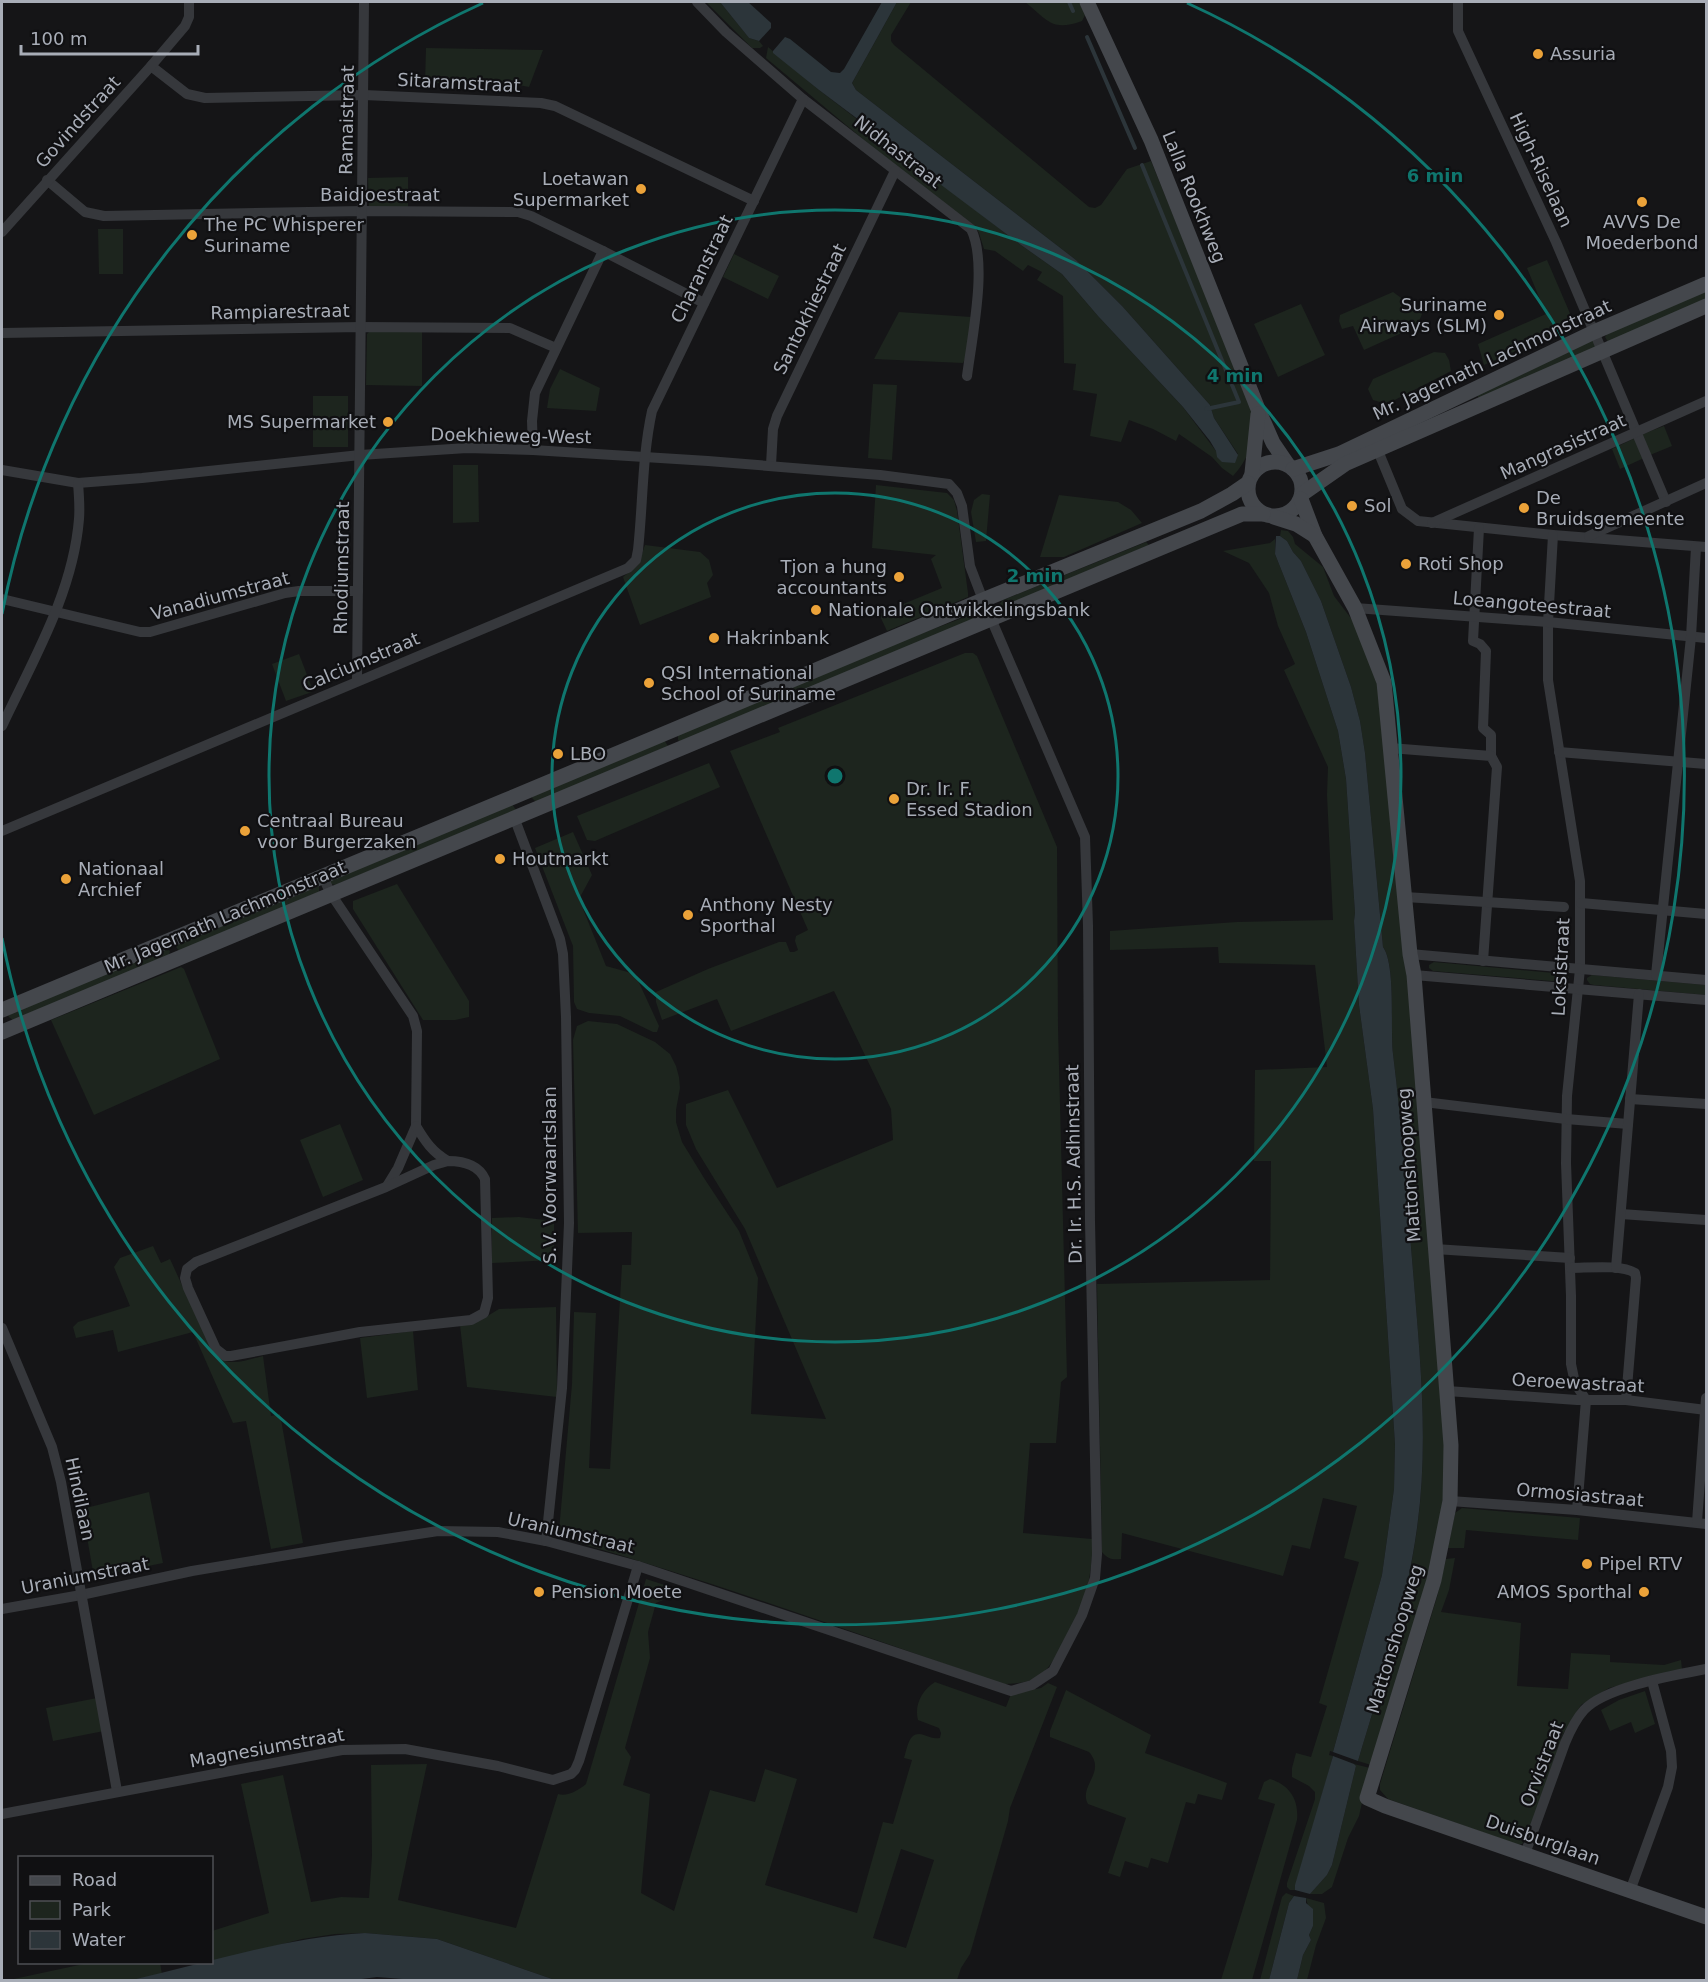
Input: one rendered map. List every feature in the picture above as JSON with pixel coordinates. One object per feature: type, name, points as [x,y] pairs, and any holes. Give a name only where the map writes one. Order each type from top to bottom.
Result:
[{"type":"main road","name":"Lalla Rookhweg","points":[[1087,2],[1155,150],[1258,409],[1273,443],[1291,467]]},
{"type":"main road","name":"Mr. Jagernath Lachmonstraat","points":[[1471,400],[1594,332],[1707,284]]},
{"type":"main road","name":"Mr. Jagernath Lachmonstraat","points":[[1291,467],[1374,444],[1471,400],[1601,352],[1707,306]]},
{"type":"main road","name":"Lalla Rookhweg","points":[[1250,478],[1257,442],[1258,409]]},
{"type":"main road","name":"Mr. Jagernath Lachmonstraat","points":[[1301,496],[1374,444]]},
{"type":"main road","points":[[1267,515],[1283,516],[1289,513],[1301,496],[1302,484],[1299,476],[1291,467],[1276,462],[1262,465],[1250,478],[1248,495],[1250,501],[1253,506],[1267,515],[1296,524],[1315,536]]},
{"type":"main road","name":"Mr. Jagernath Lachmonstraat","points":[[2,1010],[1201,511],[1232,494],[1250,478]]},
{"type":"main road","name":"Mattonshoopweg","points":[[1301,496],[1315,536],[1355,608],[1384,682],[1410,954],[1414,975],[1451,1445],[1450,1501],[1434,1580],[1367,1798]]},
{"type":"main road","name":"Mr. Jagernath Lachmonstraat","points":[[3,1028],[331,894],[1242,514],[1267,515]]},
{"type":"main road","points":[[663,734],[671,752]]},
{"type":"main road","points":[[518,795],[520,815]]},
{"type":"main road","name":"Duisburglaan","points":[[1367,1798],[1707,1917]]},
{"type":"street","name":"Govindstraat","points":[[2,232],[185,26],[189,17],[189,2]]},
{"type":"street","name":"Ramaistraat","points":[[360,455],[364,2]]},
{"type":"street","name":"Nidhastraat","points":[[697,2],[726,32],[803,99],[971,229],[975,237],[978,283],[967,375]]},
{"type":"street","name":"High-Riselaan","points":[[1458,2],[1458,31],[1556,242],[1666,502]]},
{"type":"street","name":"Sitaramstraat","points":[[151,66],[187,94],[196,97],[364,95],[541,103],[555,106],[754,201]]},
{"type":"street","name":"Charanstraat","points":[[645,457],[652,411],[803,99]]},
{"type":"street","name":"Santokhiestraat","points":[[771,465],[773,429],[777,416],[895,171]]},
{"type":"street","name":"Baidjoestraat","points":[[47,180],[85,212],[104,216],[362,211],[518,212],[603,251],[704,303]]},
{"type":"street","points":[[533,450],[532,421],[535,393],[603,251]]},
{"type":"street","name":"Rampiarestraat","points":[[2,333],[361,327],[510,328],[556,348]]},
{"type":"street","name":"Mangrasistraat","points":[[1432,523],[1707,401]]},
{"type":"street","points":[[1374,444],[1402,508],[1418,520],[1479,528],[1701,547],[1656,975]]},
{"type":"street","name":"Doekhieweg-West","points":[[2,470],[78,483],[360,455],[467,448],[771,465],[949,484]]},
{"type":"street","name":"Rhodiumstraat","points":[[357,681],[360,455]]},
{"type":"street","name":"Calciumstraat","points":[[2,831],[628,568],[636,560],[638,550],[645,457]]},
{"type":"street","points":[[2,726],[57,611],[74,555],[80,518],[78,483]]},
{"type":"street","points":[[1586,537],[1707,483]]},
{"type":"street","name":"Dr. Ir. H.S. Adhinstraat","points":[[949,484],[957,493],[962,506],[970,567],[990,620],[1085,837],[1097,1554],[1095,1578],[1082,1615],[1053,1671],[1032,1685],[1011,1690]]},
{"type":"street","points":[[1479,528],[1473,641],[1480,644],[1486,651],[1483,728],[1491,735],[1491,756],[1497,767],[1483,961]]},
{"type":"street","name":"Loksistraat","points":[[1553,535],[1548,622],[1548,680],[1580,881],[1581,903],[1580,969],[1566,1119],[1566,1163],[1571,1364],[1575,1383],[1586,1400]]},
{"type":"street","name":"Vanadiumstraat","points":[[2,599],[140,632],[150,632],[299,591],[358,591]]},
{"type":"street","name":"Loeangoteestraat","points":[[1355,608],[1548,622],[1707,638]]},
{"type":"street","points":[[1390,748],[1491,756]]},
{"type":"street","points":[[1559,752],[1707,764]]},
{"type":"street","name":"S.V. Voorwaartslaan","points":[[520,815],[560,939],[566,1006],[568,1223],[562,1388],[546,1541]]},
{"type":"street","points":[[322,875],[331,894],[413,1016],[417,1031],[416,1126],[398,1168],[386,1187]]},
{"type":"street","points":[[1405,897],[1564,907]]},
{"type":"street","points":[[1581,903],[1707,914]]},
{"type":"street","points":[[1410,954],[1707,980]]},
{"type":"street","points":[[1414,975],[1707,1000]]},
{"type":"street","points":[[1616,1268],[1639,994]]},
{"type":"street","points":[[1630,1099],[1707,1104]]},
{"type":"street","points":[[1424,1102],[1628,1124]]},
{"type":"street","points":[[416,1126],[427,1145],[448,1161]]},
{"type":"street","points":[[448,1161],[457,1161],[476,1167],[485,1179],[488,1287],[487,1306],[480,1316],[471,1320],[360,1332],[231,1356],[225,1356],[216,1349],[188,1288],[185,1278],[187,1269],[208,1257],[386,1187],[448,1161]]},
{"type":"street","points":[[1621,1214],[1707,1220]]},
{"type":"street","points":[[1435,1249],[1616,1268],[1635,1273],[1626,1400]]},
{"type":"street","name":"Hindilaan","points":[[2,1329],[52,1447],[67,1512],[117,1791]]},
{"type":"street","name":"Oeroewastraat","points":[[1447,1391],[1586,1400],[1626,1400],[1706,1410]]},
{"type":"street","points":[[1702,1523],[1707,1398]]},
{"type":"street","points":[[1578,1510],[1586,1400]]},
{"type":"street","name":"Ormosiastraat","points":[[1450,1501],[1578,1510],[1702,1523]]},
{"type":"street","name":"Uraniumstraat","points":[[2,1609],[192,1571],[438,1531],[498,1532],[546,1541],[638,1566],[1011,1690]]},
{"type":"street","name":"Magnesiumstraat","points":[[2,1814],[323,1752],[363,1749],[405,1749],[554,1780],[567,1776],[575,1770],[579,1761],[638,1566]]},
{"type":"street","name":"Orvistraat","points":[[1525,1854],[1573,1725],[1585,1709],[1598,1699],[1652,1681],[1707,1669]]},
{"type":"street","points":[[1630,1891],[1668,1787],[1672,1767],[1671,1751],[1652,1681]]},
{"type":"green space","points":[[706,2],[720,2],[749,38],[759,41],[763,46],[752,48]]},
{"type":"green space","points":[[897,2],[911,2],[891,35],[894,45],[1089,207],[1095,208],[1101,205],[1127,169],[1151,161],[1253,410],[1250,449],[1233,476],[1212,457],[1179,434],[1176,441],[1129,420],[1121,442],[1090,436],[1097,394],[1073,390],[1076,364],[1064,363],[1063,296],[1037,280],[1042,272],[1028,265],[1023,271],[995,251],[984,249],[974,225],[883,156],[766,58],[768,47],[819,90],[1062,274],[1183,407],[1216,451],[1238,454],[1214,418],[1210,405],[1123,307],[1076,260],[856,90],[852,83]]},
{"type":"green space","points":[[1025,2],[1079,2],[1085,15],[1082,21],[1056,25]]},
{"type":"green space","points":[[426,48],[543,50],[529,87],[513,84],[425,83]]},
{"type":"green space","points":[[408,177],[408,207],[369,207],[368,178]]},
{"type":"green space","points":[[98,229],[123,229],[123,274],[99,274]]},
{"type":"green space","points":[[734,254],[779,276],[768,299],[723,277]]},
{"type":"green space","points":[[1547,260],[1575,325],[1484,365],[1478,344],[1546,314],[1527,268]]},
{"type":"green space","points":[[1706,291],[1706,301],[1608,342],[1605,337],[1607,334]]},
{"type":"green space","points":[[1393,292],[1404,300],[1413,299],[1422,314],[1417,326],[1364,350],[1353,326],[1342,329],[1339,321],[1340,315]]},
{"type":"green space","points":[[1301,304],[1325,355],[1278,377],[1254,324]]},
{"type":"green space","points":[[899,312],[971,317],[967,355],[963,363],[874,359]]},
{"type":"green space","points":[[422,331],[422,386],[366,385],[367,334],[369,332]]},
{"type":"green space","points":[[1591,340],[1594,341],[1596,348],[1479,398],[1475,393]]},
{"type":"green space","points":[[1434,352],[1445,353],[1451,371],[1387,404],[1373,400],[1368,389],[1373,379]]},
{"type":"green space","points":[[560,369],[600,388],[596,411],[547,408],[550,389]]},
{"type":"green space","points":[[873,384],[897,385],[892,460],[868,458]]},
{"type":"green space","points":[[313,396],[348,396],[348,447],[313,447]]},
{"type":"green space","points":[[1664,426],[1672,446],[1650,455],[1642,436]]},
{"type":"green space","points":[[1636,439],[1644,458],[1620,469],[1612,449]]},
{"type":"green space","points":[[453,465],[478,465],[479,522],[453,523]]},
{"type":"green space","points":[[876,485],[947,493],[954,500],[968,593],[968,597],[887,631],[879,614],[942,588],[931,559],[936,555],[872,548]]},
{"type":"green space","points":[[982,494],[990,495],[986,541],[976,542],[971,512],[974,500]]},
{"type":"green space","points":[[1059,495],[1118,502],[1131,510],[1142,523],[1064,557],[1040,557]]},
{"type":"green space","points":[[1281,530],[1288,531],[1295,544],[1323,567],[1334,596],[1353,621],[1381,692],[1408,978],[1445,1430],[1444,1495],[1431,1567],[1371,1765],[1358,1761],[1400,1617],[1421,1497],[1423,1432],[1418,1336],[1402,1135],[1392,1043],[1390,968],[1383,947],[1360,721],[1351,687],[1321,601],[1301,561],[1287,541],[1280,536]]},
{"type":"green space","points":[[1275,539],[1275,554],[1306,632],[1338,731],[1346,779],[1359,1005],[1373,1109],[1395,1444],[1394,1489],[1382,1575],[1333,1752],[1330,1751],[1329,1755],[1333,1756],[1295,1890],[1290,1890],[1287,1883],[1315,1799],[1315,1792],[1292,1777],[1292,1768],[1296,1753],[1311,1757],[1327,1706],[1319,1703],[1359,1562],[1344,1558],[1357,1506],[1323,1498],[1310,1549],[1292,1545],[1283,1576],[1122,1533],[1121,1559],[1106,1556],[1102,1552],[1097,1284],[1270,1280],[1271,1161],[1254,1161],[1255,1070],[1327,1067],[1315,965],[1219,963],[1218,947],[1110,950],[1110,931],[1237,922],[1333,920],[1327,795],[1328,767],[1284,670],[1295,664],[1278,626],[1269,593],[1249,563],[1223,551],[1270,543]]},
{"type":"green space","points":[[1146,542],[1149,545],[998,609],[997,607],[1003,600]]},
{"type":"green space","points":[[645,545],[700,552],[709,560],[713,575],[707,583],[711,597],[640,625],[623,577],[638,565]]},
{"type":"green space","points":[[978,612],[980,617],[680,742],[678,740],[678,735],[902,641]]},
{"type":"green space","points":[[965,653],[973,653],[977,656],[1057,847],[1058,1027],[1067,1377],[1061,1382],[1056,1443],[1030,1443],[1023,1533],[1092,1539],[1088,1585],[1075,1621],[1061,1648],[1053,1661],[1038,1677],[1025,1682],[1006,1684],[732,1591],[569,1540],[562,1537],[559,1531],[572,1384],[574,1312],[596,1313],[589,1468],[610,1469],[622,1265],[631,1265],[632,1232],[578,1233],[573,1040],[577,1026],[588,1021],[617,1024],[655,1042],[670,1054],[679,1077],[676,1122],[682,1142],[739,1231],[758,1278],[751,1414],[826,1419],[745,1229],[696,1149],[686,1125],[686,1104],[728,1090],[777,1188],[893,1140],[891,1109],[834,991],[731,1031],[717,999],[662,1020],[656,1002],[656,992],[779,942],[786,942],[790,952],[794,952],[798,950],[796,936],[808,930],[730,751],[780,732],[778,728]]},
{"type":"green space","points":[[299,654],[312,692],[286,701],[272,664]]},
{"type":"green space","points":[[664,740],[668,746],[536,802],[532,798],[532,796]]},
{"type":"green space","points":[[709,763],[720,787],[595,841],[587,840],[577,816]]},
{"type":"green space","points":[[512,804],[516,810],[335,885],[331,884],[329,879]]},
{"type":"green space","points":[[573,832],[592,875],[579,899],[606,966],[635,974],[659,1026],[657,1032],[620,1016],[589,1013],[577,1009],[574,1002],[573,946],[535,848]]},
{"type":"green space","points":[[397,884],[469,1001],[469,1017],[455,1020],[423,1020],[353,909],[353,901]]},
{"type":"green space","points":[[316,885],[319,887],[319,892],[179,951],[174,944]]},
{"type":"green space","points":[[166,948],[170,951],[169,955],[13,1020],[8,1015]]},
{"type":"green space","points":[[1434,962],[1565,974],[1569,977],[1563,982],[1433,971],[1429,965]]},
{"type":"green space","points":[[181,967],[184,969],[220,1059],[94,1115],[51,1020]]},
{"type":"green space","points":[[1592,975],[1706,985],[1706,995],[1594,985],[1587,980]]},
{"type":"green space","points":[[340,1124],[363,1180],[323,1197],[300,1140]]},
{"type":"green space","points":[[519,1217],[554,1221],[554,1260],[492,1263],[492,1218]]},
{"type":"green space","points":[[153,1246],[161,1263],[170,1259],[214,1355],[232,1362],[263,1356],[271,1416],[280,1414],[303,1543],[271,1549],[246,1421],[233,1423],[193,1332],[118,1352],[113,1330],[76,1338],[73,1327],[78,1322],[130,1306],[114,1267],[120,1258]]},
{"type":"green space","points":[[556,1307],[557,1397],[467,1387],[460,1325],[481,1320],[499,1309]]},
{"type":"green space","points":[[413,1331],[418,1390],[367,1398],[360,1338]]},
{"type":"green space","points":[[149,1492],[163,1563],[94,1577],[82,1509]]},
{"type":"green space","points":[[1462,1508],[1580,1518],[1578,1540],[1466,1530],[1464,1548],[1448,1548],[1455,1513]]},
{"type":"green space","points":[[1455,1558],[1449,1590],[1441,1612],[1521,1623],[1517,1686],[1568,1689],[1571,1653],[1610,1655],[1610,1662],[1664,1665],[1681,1660],[1682,1669],[1609,1688],[1581,1705],[1563,1734],[1528,1835],[1519,1845],[1388,1799],[1380,1790],[1446,1559]]},
{"type":"green space","points":[[646,1579],[668,1586],[663,1600],[656,1603],[648,1632],[650,1658],[625,1748],[631,1757],[623,1785],[650,1794],[641,1893],[674,1911],[710,1790],[755,1802],[765,1769],[797,1779],[765,1885],[857,1913],[883,1822],[893,1824],[912,1760],[904,1758],[910,1740],[919,1734],[940,1738],[939,1728],[918,1720],[918,1703],[926,1689],[935,1682],[1006,1707],[1011,1694],[1041,1688],[1048,1683],[1057,1687],[1010,1808],[970,1954],[957,1980],[555,1980],[437,1939],[365,1933],[335,1934],[302,1939],[213,1962],[213,1931],[269,1913],[241,1784],[283,1775],[311,1902],[341,1897],[369,1898],[372,1856],[371,1765],[427,1764],[398,1900],[516,1928],[558,1794],[569,1794],[586,1784]],"holes":[[[901,1849],[934,1860],[906,1948],[873,1938]]]},
{"type":"green space","points":[[1066,1690],[1151,1735],[1145,1753],[1227,1783],[1222,1800],[1198,1794],[1195,1804],[1186,1802],[1168,1863],[1151,1858],[1148,1868],[1125,1861],[1120,1877],[1108,1873],[1126,1818],[1088,1804],[1086,1791],[1095,1766],[1094,1759],[1089,1752],[1050,1737],[1050,1731]]},
{"type":"green space","points":[[1645,1691],[1655,1724],[1635,1733],[1631,1722],[1610,1731],[1601,1710],[1619,1700]]},
{"type":"green space","points":[[97,1698],[104,1731],[53,1741],[46,1708]]},
{"type":"green space","points":[[1354,1764],[1370,1768],[1359,1816],[1348,1838],[1332,1887],[1322,1894],[1310,1894],[1327,1875],[1332,1865],[1356,1766]]},
{"type":"green space","points":[[1270,1779],[1283,1785],[1292,1794],[1295,1800],[1297,1820],[1252,1980],[1221,1980],[1275,1804],[1258,1799],[1264,1782]]},
{"type":"green space","points":[[1286,1893],[1294,1896],[1289,1903],[1269,1980],[1260,1980],[1282,1897]]},
{"type":"green space","points":[[1306,1898],[1324,1903],[1326,1918],[1307,1980],[1297,1980],[1303,1955],[1311,1940],[1309,1935],[1313,1926]]},
{"type":"green space","points":[[84,1964],[160,1964],[162,1974],[132,1980],[9,1980]]},
{"type":"water","points":[[720,2],[748,2],[771,23],[771,28],[759,41],[749,38]]},
{"type":"water","points":[[882,2],[897,2],[852,83],[856,90],[1076,260],[1123,307],[1210,405],[1214,418],[1238,455],[1235,463],[1222,462],[1217,457],[1210,441],[1183,407],[1062,274],[912,163],[773,53],[785,37],[831,72],[840,73]]},
{"type":"water","points":[[1276,536],[1287,541],[1301,561],[1321,601],[1351,687],[1360,721],[1383,947],[1390,968],[1392,1043],[1421,1368],[1423,1432],[1421,1496],[1417,1528],[1400,1617],[1358,1761],[1333,1752],[1382,1575],[1394,1489],[1395,1444],[1373,1109],[1359,1005],[1346,779],[1338,731],[1306,632],[1275,554]]},
{"type":"water","points":[[1333,1756],[1356,1766],[1332,1865],[1327,1875],[1310,1894],[1295,1890],[1295,1885]]},
{"type":"water","points":[[1294,1896],[1306,1898],[1306,1903],[1313,1909],[1313,1926],[1309,1935],[1311,1940],[1303,1955],[1297,1980],[1269,1980],[1289,1903]]},
{"type":"water","points":[[365,1933],[437,1939],[555,1980],[415,1980],[377,1977],[354,1980],[132,1980],[198,1964],[213,1964],[213,1960],[276,1945],[335,1935]]},
{"type":"waterway","points":[[1069,2],[1073,11]]},
{"type":"waterway","points":[[1087,37],[1135,148]]},
{"type":"waterway","points":[[1142,165],[1239,402],[1206,409]]},
{"type":"place","name":"Assuria","points":[[1538,54]]},
{"type":"place","name":"Loetawan Supermarket","points":[[641,189]]},
{"type":"place","name":"AVVS De Moederbond","points":[[1642,202]]},
{"type":"place","name":"The PC Whisperer Suriname","points":[[192,235]]},
{"type":"place","name":"Suriname Airways (SLM)","points":[[1499,315]]},
{"type":"place","name":"MS Supermarket","points":[[388,422]]},
{"type":"place","name":"Sol","points":[[1352,506]]},
{"type":"place","name":"De Bruidsgemeente","points":[[1524,508]]},
{"type":"place","name":"Roti Shop","points":[[1406,564]]},
{"type":"place","name":"Tjon a hung accountants","points":[[899,577]]},
{"type":"place","name":"Nationale Ontwikkelingsbank","points":[[816,610]]},
{"type":"place","name":"Hakrinbank","points":[[714,638]]},
{"type":"place","name":"QSI International School of Suriname","points":[[649,683]]},
{"type":"place","name":"LBO","points":[[558,754]]},
{"type":"place","name":"Dr. Ir. F. Essed Stadion","points":[[894,799]]},
{"type":"place","name":"Centraal Bureau voor Burgerzaken","points":[[245,831]]},
{"type":"place","name":"Houtmarkt","points":[[500,859]]},
{"type":"place","name":"Nationaal Archief","points":[[66,879]]},
{"type":"place","name":"Anthony Nesty Sporthal","points":[[688,915]]},
{"type":"place","name":"Pipel RTV","points":[[1587,1564]]},
{"type":"place","name":"Pension Moete","points":[[539,1592]]},
{"type":"place","name":"AMOS Sporthal","points":[[1644,1592]]}]
